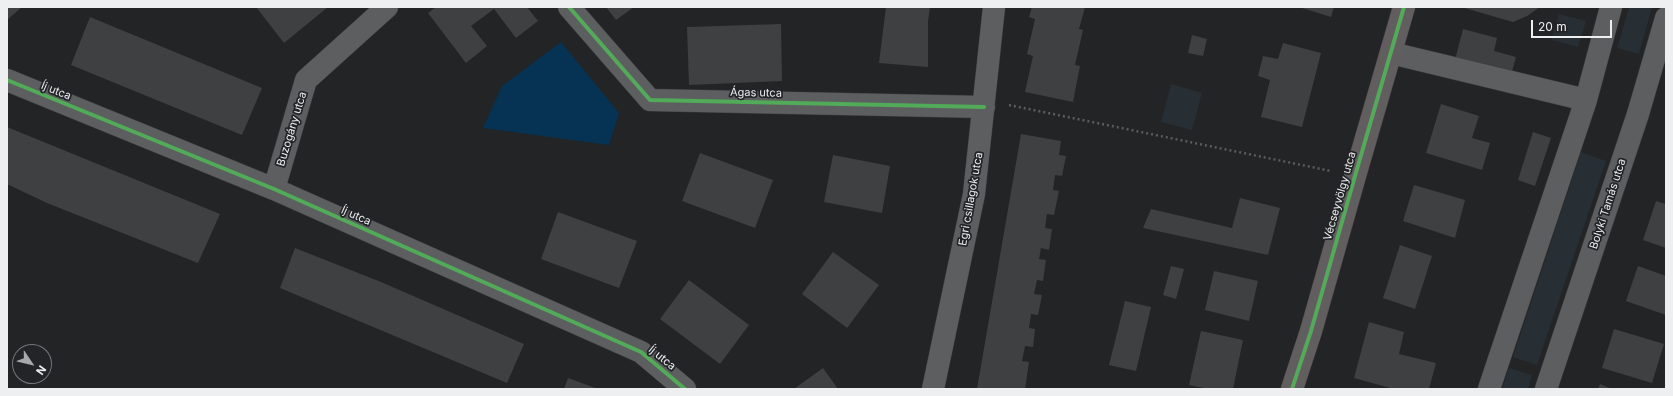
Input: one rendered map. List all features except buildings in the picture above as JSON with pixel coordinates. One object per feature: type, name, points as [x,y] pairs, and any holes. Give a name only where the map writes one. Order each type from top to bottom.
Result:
[{"type":"main road","name":"Vécseyvölgy utca","points":[[1292,389],[1311,331],[1404,7]]},
{"type":"street","name":"Buzogány utca","points":[[274,189],[306,80],[387,7]]},
{"type":"street","name":"Ágas utca","points":[[569,7],[650,100],[984,107]]},
{"type":"street","name":"Egri csillagok utca","points":[[933,389],[974,194],[994,7]]},
{"type":"street","points":[[1489,389],[1586,100],[1611,7]]},
{"type":"street","name":"Bolyki Tamás utca","points":[[1546,389],[1638,114],[1666,18]]},
{"type":"street","points":[[1391,53],[1586,100]]},
{"type":"street","name":"Íj utca","points":[[7,80],[274,189],[641,352],[685,389]]},
{"type":"path","points":[[984,107],[1008,105],[1355,176]]},
{"type":"shaded area","points":[[1629,7],[1652,7],[1639,54],[1617,48]]},
{"type":"shaded area","points":[[1559,14],[1586,21],[1578,47],[1551,40]]},
{"type":"shaded area","points":[[561,42],[619,113],[609,145],[483,128],[502,86]]},
{"type":"shaded area","points":[[1171,84],[1202,93],[1192,130],[1161,122]]},
{"type":"shaded area","points":[[1581,152],[1606,161],[1537,365],[1513,357]]},
{"type":"shaded area","points":[[1509,368],[1532,375],[1528,389],[1502,389]]},
{"type":"cycle path","points":[[569,7],[650,100],[984,107]]},
{"type":"cycle path","points":[[1292,389],[1311,331],[1404,7]]},
{"type":"cycle path","points":[[7,80],[274,189],[641,352],[685,389]]}]
